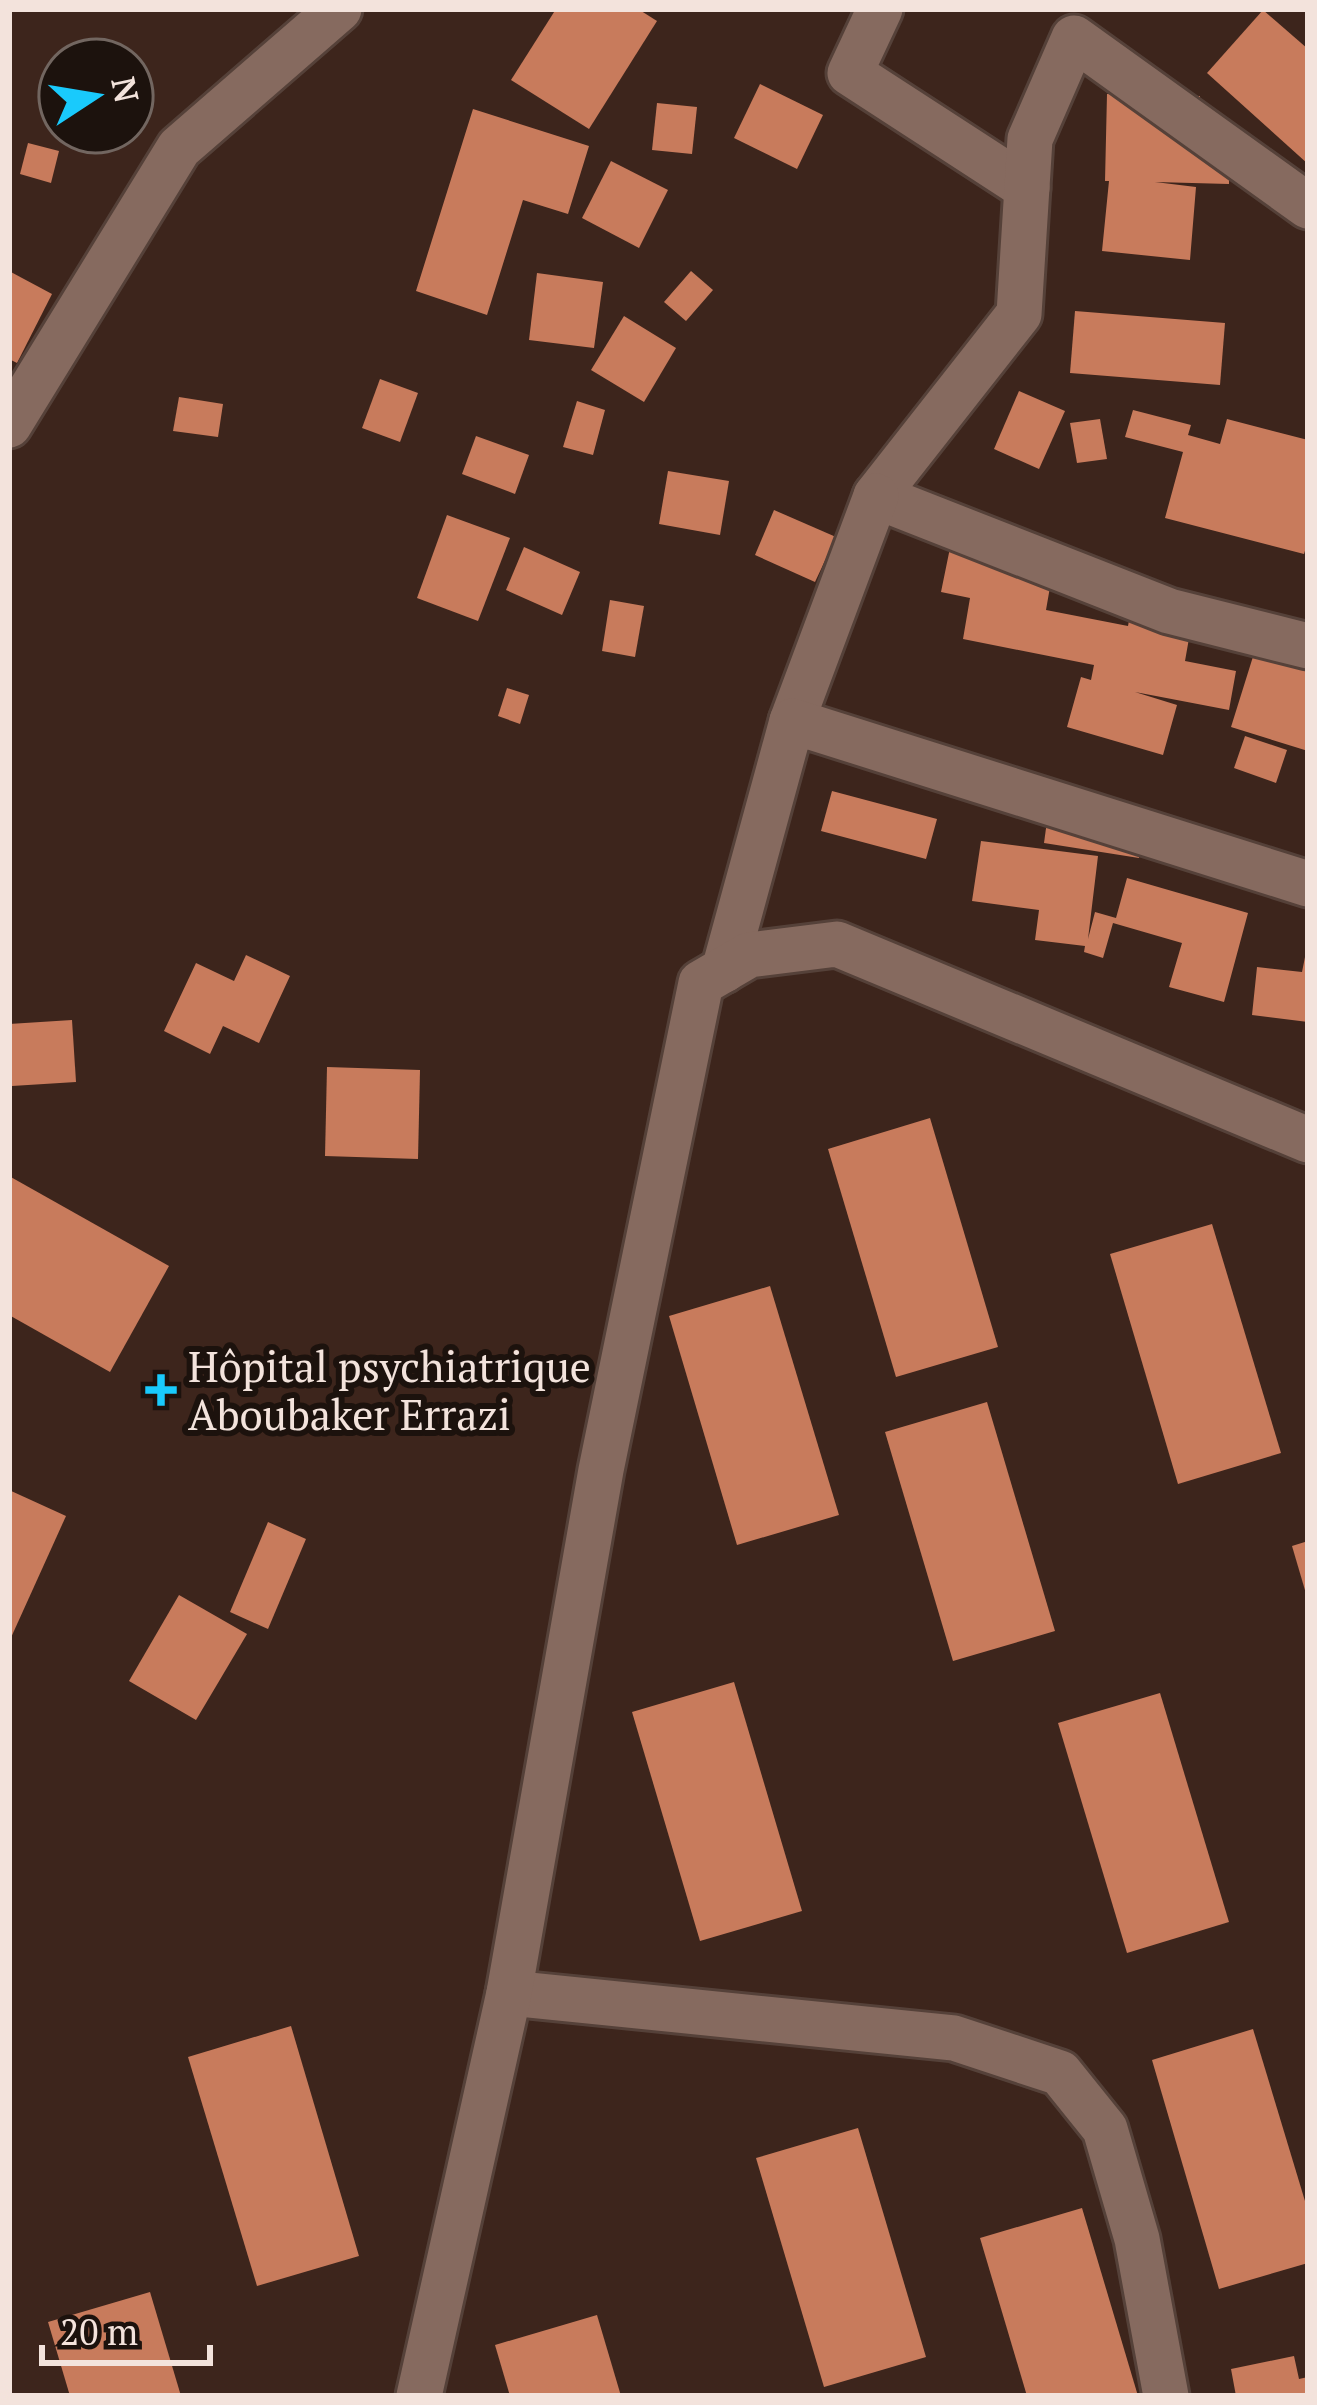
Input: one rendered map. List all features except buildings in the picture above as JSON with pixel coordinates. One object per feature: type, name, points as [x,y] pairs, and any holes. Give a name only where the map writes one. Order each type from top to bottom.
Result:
[{"type":"street","points":[[9,425],[179,148],[338,9]]},
{"type":"street","points":[[880,9],[850,74],[1027,188]]},
{"type":"street","points":[[724,970],[792,721],[876,496],[1019,314],[1030,139],[1074,38],[1308,206]]},
{"type":"street","points":[[876,496],[1169,611],[1308,646]]},
{"type":"street","points":[[792,721],[1308,884]]},
{"type":"street","points":[[419,2396],[509,1993],[601,1470],[701,983],[749,955],[837,944],[1308,1140]]},
{"type":"street","points":[[509,1993],[954,2038],[1060,2073],[1105,2129],[1137,2239],[1166,2396]]},
{"type":"place","name":"Hôpital psychiatrique Aboubaker Errazi","points":[[161,1390]]}]
